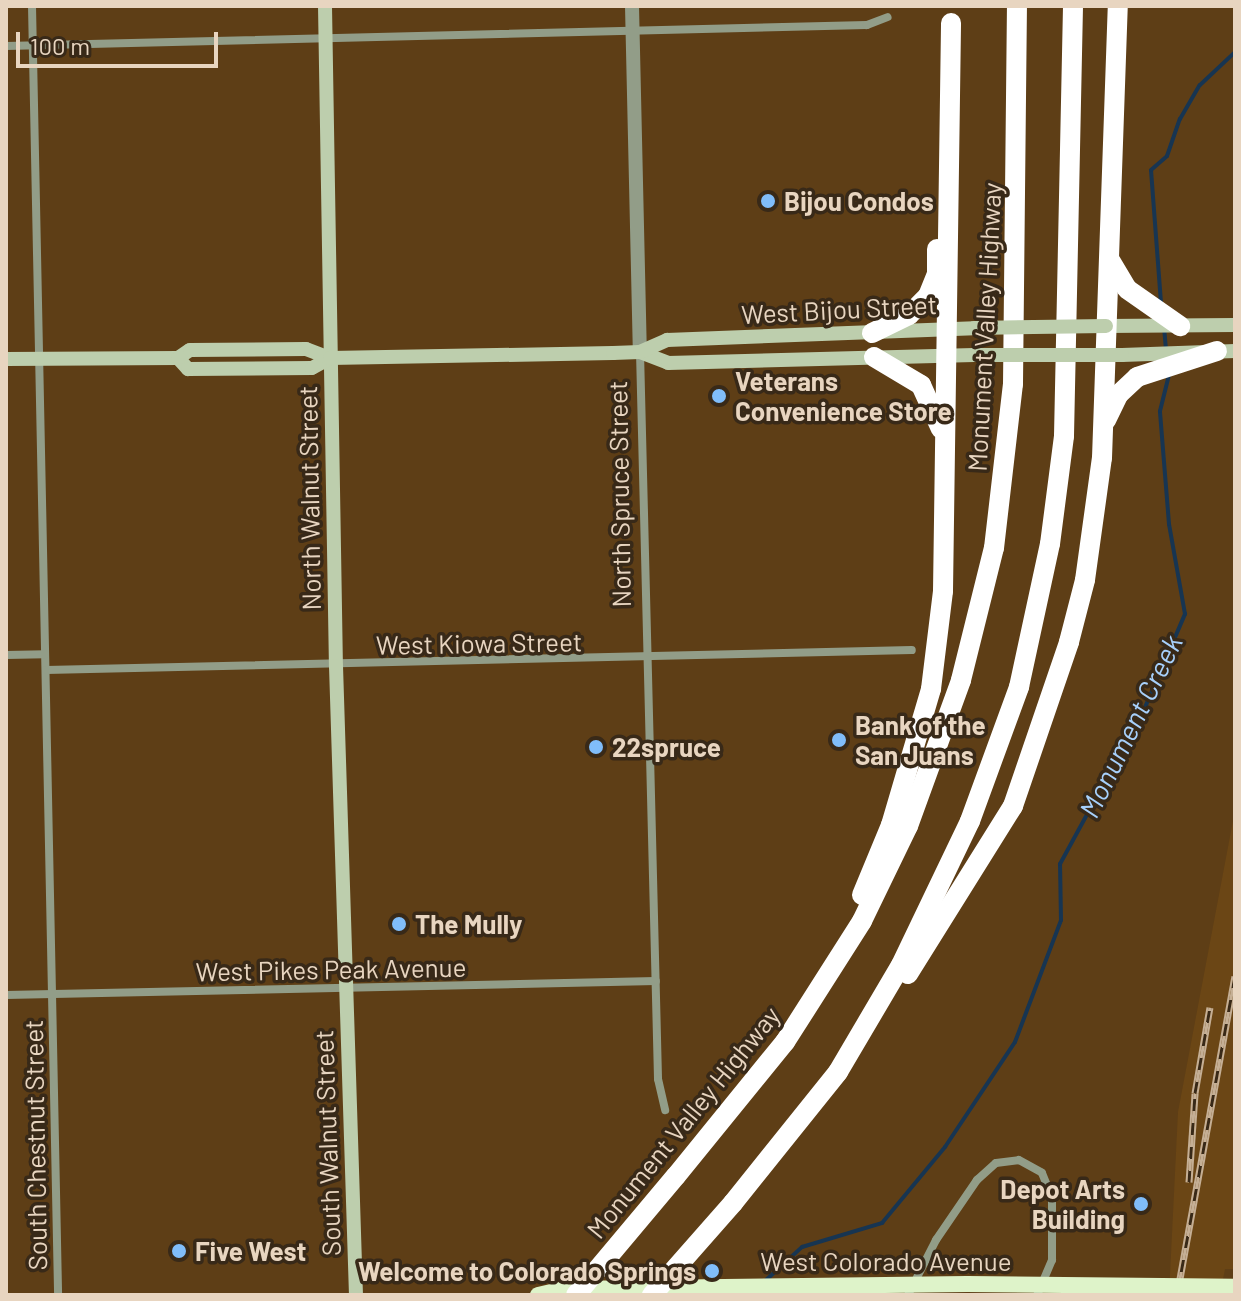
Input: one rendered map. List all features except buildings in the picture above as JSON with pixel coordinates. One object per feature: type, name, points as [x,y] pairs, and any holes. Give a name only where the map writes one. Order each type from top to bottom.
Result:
[{"type":"highway","name":"Monument Valley Highway","points":[[576,1295],[753,1085],[814,998],[887,873],[935,760],[961,680],[994,548],[1013,384],[1017,6]]},
{"type":"highway","points":[[861,1038],[970,821],[1019,687],[1035,617],[1060,477],[1068,388],[1073,6]]},
{"type":"highway","points":[[661,1291],[861,1038],[933,940],[1013,806],[1069,642],[1097,510],[1111,261],[1118,6]]},
{"type":"highway","points":[[814,998],[880,854],[931,689],[943,591],[950,328],[952,15]]},
{"type":"highway","points":[[872,333],[922,303],[937,274],[942,99],[952,15]]},
{"type":"highway","points":[[1111,261],[1127,289],[1180,326]]},
{"type":"highway","points":[[1103,427],[1118,395],[1137,377],[1226,351]]},
{"type":"highway","points":[[874,357],[912,377],[928,393],[945,453]]},
{"type":"main road","name":"North Walnut Street","points":[[325,6],[336,666],[347,989]]},
{"type":"main road","name":"West Bijou Street","points":[[640,352],[667,340],[950,328],[1235,325]]},
{"type":"main road","name":"West Bijou Street","points":[[6,359],[178,358],[188,369],[312,368],[330,358],[640,352],[668,363],[1226,351]]},
{"type":"main road","name":"South Walnut Street","points":[[347,989],[356,1295]]},
{"type":"main road","name":"West Colorado Avenue","points":[[538,1295],[565,1289],[1235,1287]]},
{"type":"street","name":"South Chestnut Street","points":[[32,6],[58,1295]]},
{"type":"street","name":"North Spruce Street","points":[[632,6],[658,1079],[665,1110]]},
{"type":"street","points":[[6,46],[867,25],[888,17]]},
{"type":"street","name":"West Kiowa Street","points":[[46,670],[647,659],[912,650]]},
{"type":"street","points":[[6,655],[45,654]]},
{"type":"street","name":"West Pikes Peak Avenue","points":[[6,995],[656,981]]},
{"type":"street","points":[[911,1290],[936,1240],[977,1180],[996,1163],[1012,1160],[1042,1173],[1052,1198],[1052,1260],[1037,1295]]},
{"type":"shaded area","points":[[1235,810],[1235,1269],[1225,1269],[1220,1295],[1169,1295],[1178,1112]]},
{"type":"waterway","name":"Monument Creek","points":[[1161,303],[1151,170],[1167,156],[1180,119],[1200,85],[1235,52]]},
{"type":"waterway","name":"Monument Creek","points":[[1164,327],[1166,350]]},
{"type":"waterway","name":"Monument Creek","points":[[766,1280],[802,1247],[882,1223],[945,1147],[1015,1042],[1061,920],[1060,864],[1143,712],[1185,614],[1169,524],[1160,411],[1169,375]]},
{"type":"railway","points":[[1177,1295],[1235,976]]},
{"type":"railway","points":[[1189,1182],[1195,1093],[1210,1007]]},
{"type":"place","name":"Bijou Condos","points":[[768,201]]},
{"type":"place","name":"Veterans Convenience Store","points":[[719,396]]},
{"type":"place","name":"Bank of the San Juans","points":[[839,740]]},
{"type":"place","name":"22spruce","points":[[596,747]]},
{"type":"place","name":"The Mully","points":[[399,924]]},
{"type":"place","name":"Depot Arts Building","points":[[1141,1204]]},
{"type":"place","name":"Five West","points":[[179,1251]]},
{"type":"place","name":"Welcome to Colorado Springs","points":[[712,1271]]}]
